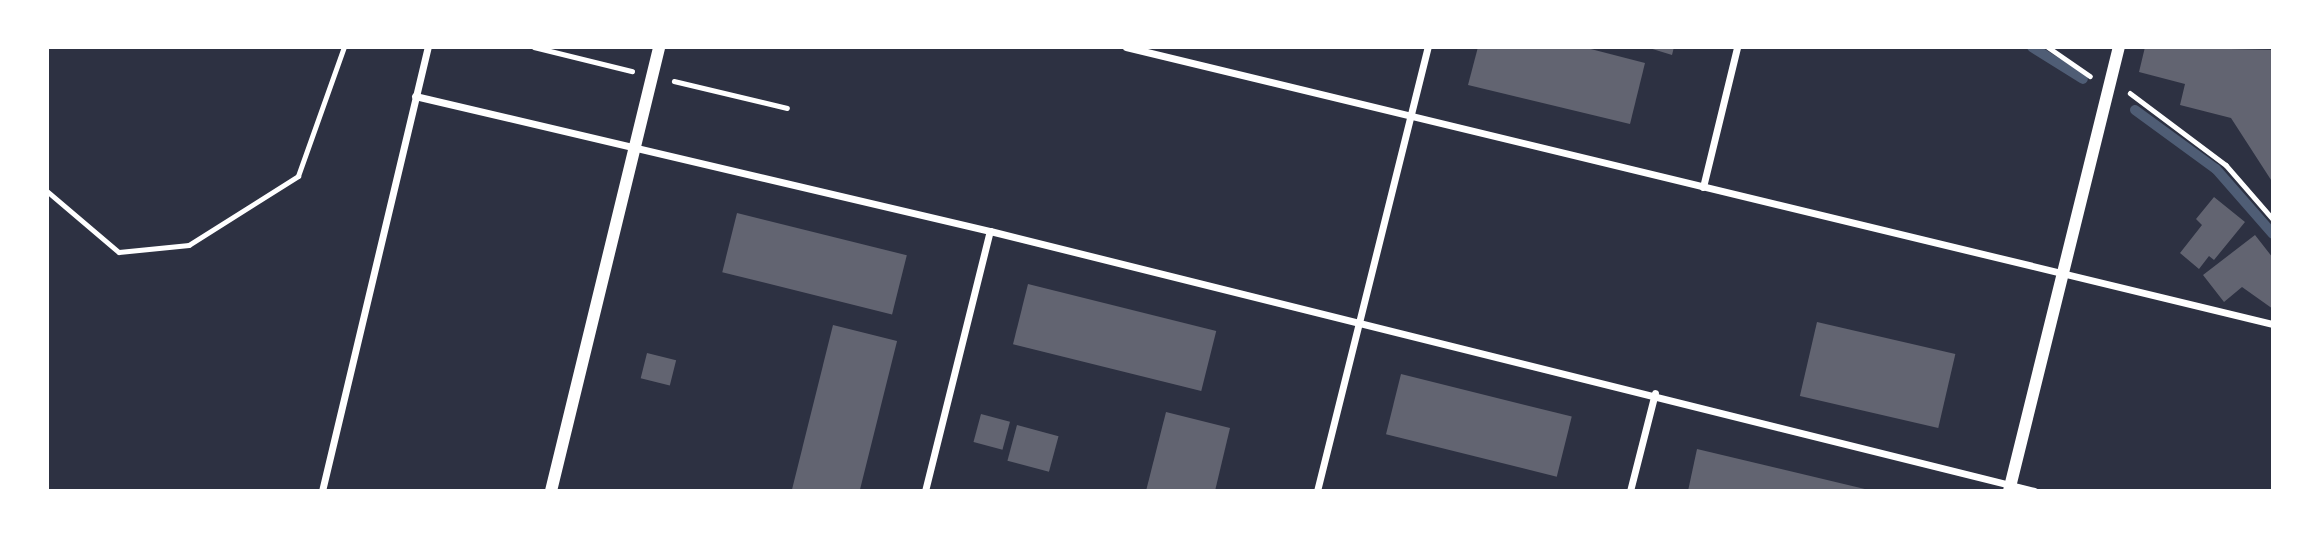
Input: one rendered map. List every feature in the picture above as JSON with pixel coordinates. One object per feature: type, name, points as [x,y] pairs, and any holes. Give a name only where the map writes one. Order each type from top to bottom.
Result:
[{"type":"street","points":[[323,491],[428,47]]},
{"type":"street","points":[[551,491],[659,47]]},
{"type":"street","points":[[1126,47],[2061,276],[2273,324]]},
{"type":"street","points":[[1317,491],[1428,47]]},
{"type":"street","points":[[1703,187],[1737,47]]},
{"type":"street","points":[[2010,488],[2119,47]]},
{"type":"street","points":[[415,96],[990,231],[1358,323],[1655,393],[2010,488],[2034,491]]},
{"type":"street","points":[[925,491],[990,231]]},
{"type":"street","points":[[1630,491],[1655,393]]},
{"type":"path","points":[[47,191],[119,252],[189,245],[298,176],[344,47]]},
{"type":"path","points":[[534,47],[642,73]]},
{"type":"path","points":[[2048,47],[2080,72],[2142,98],[2226,166],[2273,219]]},
{"type":"path","points":[[669,80],[787,108]]},
{"type":"building","points":[[1478,47],[1583,47],[1645,63],[1630,124],[1468,85]]},
{"type":"building","points":[[1646,47],[1674,47],[1672,55]]},
{"type":"building","points":[[2145,47],[2273,50],[2273,183],[2231,118],[2180,105],[2185,84],[2139,72]]},
{"type":"building","points":[[2214,197],[2245,222],[2214,260],[2209,256],[2199,269],[2180,253],[2202,225],[2196,219]]},
{"type":"building","points":[[737,213],[907,255],[892,315],[722,272]]},
{"type":"building","points":[[2255,235],[2273,258],[2273,309],[2242,287],[2224,302],[2203,275]]},
{"type":"building","points":[[1028,284],[1216,331],[1201,391],[1013,344]]},
{"type":"building","points":[[1817,322],[1955,354],[1938,428],[1800,396]]},
{"type":"building","points":[[833,325],[897,341],[860,491],[792,491]]},
{"type":"building","points":[[647,353],[676,360],[670,385],[641,378]]},
{"type":"building","points":[[1401,374],[1572,417],[1557,477],[1386,434]]},
{"type":"building","points":[[1166,412],[1230,428],[1215,491],[1146,491]]},
{"type":"building","points":[[981,414],[1010,422],[1002,450],[973,442]]},
{"type":"building","points":[[1017,425],[1059,436],[1049,472],[1007,461]]},
{"type":"building","points":[[1697,449],[1869,490],[1869,491],[1688,491]]},
{"type":"waterway","points":[[2032,47],[2083,79]]},
{"type":"waterway","points":[[2135,110],[2216,169],[2273,234]]}]
